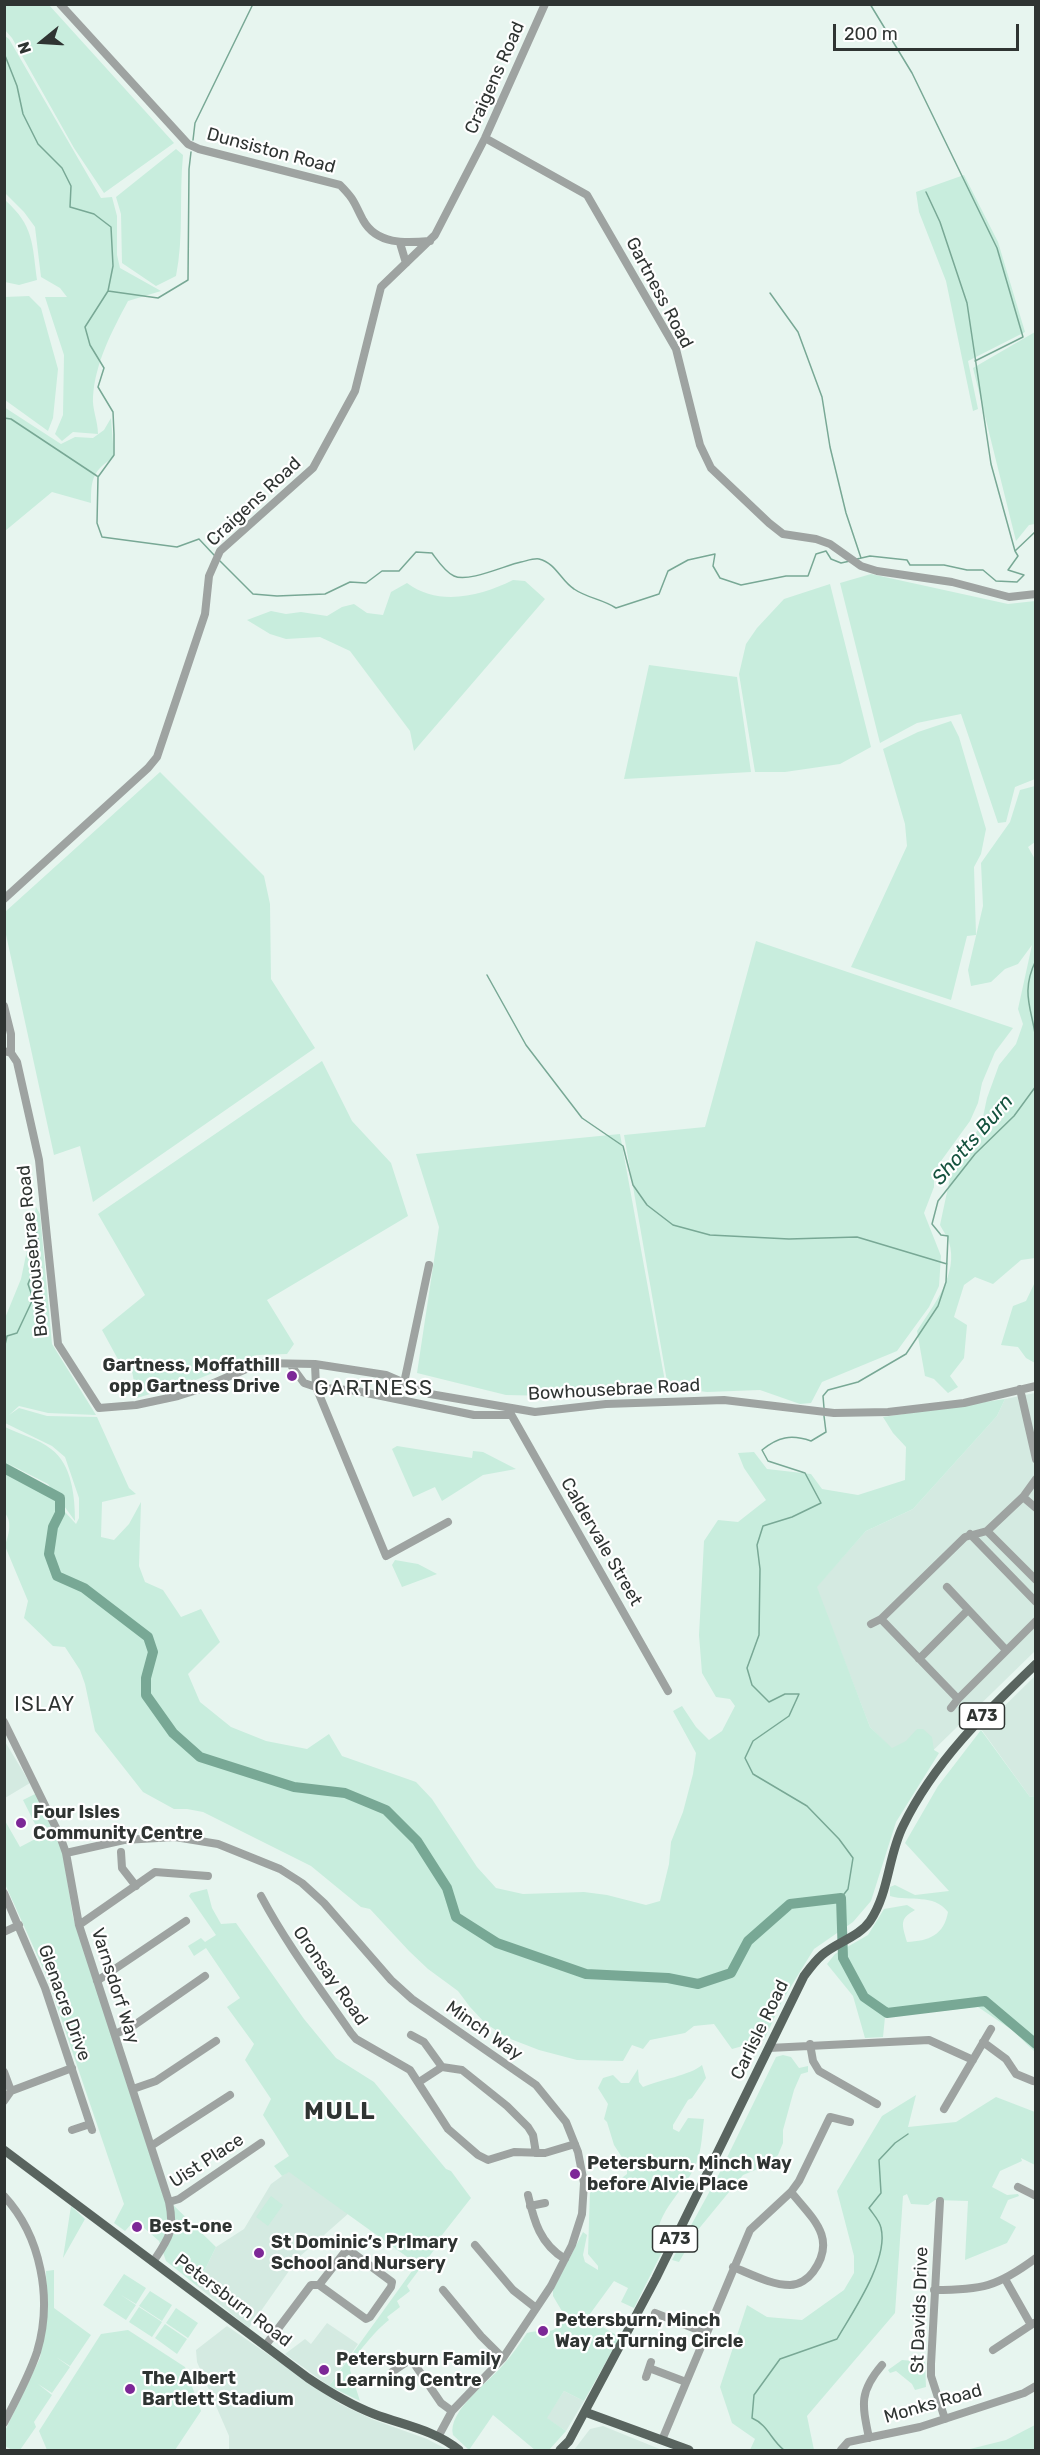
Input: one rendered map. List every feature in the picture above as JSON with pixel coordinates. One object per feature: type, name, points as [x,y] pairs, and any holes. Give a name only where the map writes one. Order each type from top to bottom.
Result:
[{"type":"main road","name":"Carlisle Road","points":[[560,2451],[569,2441],[656,2278],[804,1976],[823,1954],[859,1932],[871,1919],[878,1906],[897,1839],[919,1798],[967,1731],[1035,1664]]},
{"type":"main road","name":"Petersburn Road","points":[[4,2150],[334,2395],[375,2414],[438,2437],[459,2451]]},
{"type":"main road","points":[[585,2412],[689,2451]]},
{"type":"street","name":"Dunsiston Road","points":[[60,4],[188,144],[199,149],[340,185],[353,198],[364,222],[379,237],[400,243],[430,241]]},
{"type":"street","name":"Craigens Road","points":[[4,900],[148,768],[157,757],[205,614],[209,576],[213,562],[220,551],[313,468],[355,391],[381,287],[435,235],[485,138],[545,4]]},
{"type":"street","name":"Gartness Road","points":[[485,138],[587,195],[676,349],[700,445],[711,468],[769,524],[783,534],[816,538],[861,566],[877,571],[952,582],[1009,597],[1035,594]]},
{"type":"street","points":[[400,243],[406,263]]},
{"type":"street","points":[[4,1006],[11,1034],[8,1052]]},
{"type":"street","name":"Bowhousebrae Road","points":[[8,1052],[17,1062],[39,1160],[58,1344],[96,1406],[102,1409],[177,1396],[200,1389],[260,1363],[315,1364],[386,1375],[430,1394],[510,1412],[535,1412],[606,1404],[724,1400],[834,1413],[888,1412],[925,1409],[1035,1386]]},
{"type":"street","points":[[404,1383],[429,1265]]},
{"type":"street","points":[[290,1364],[304,1383],[316,1387],[357,1391],[474,1415],[510,1412]]},
{"type":"street","points":[[315,1364],[316,1387],[386,1556],[448,1522]]},
{"type":"street","points":[[1020,1389],[1035,1459]]},
{"type":"street","name":"Caldervale Street","points":[[510,1412],[668,1690]]},
{"type":"street","points":[[871,1624],[881,1619],[965,1537],[987,1531],[1023,1497],[1035,1479]]},
{"type":"street","points":[[1023,1497],[1035,1508]]},
{"type":"street","points":[[987,1531],[1035,1580]]},
{"type":"street","points":[[970,1534],[1035,1602]]},
{"type":"street","points":[[947,1587],[1006,1650]]},
{"type":"street","points":[[919,1659],[968,1610]]},
{"type":"street","points":[[881,1619],[958,1699]]},
{"type":"street","points":[[951,1708],[1035,1621]]},
{"type":"street","name":"Varnsdorf Way","points":[[4,1722],[45,1800],[66,1853],[79,1925],[169,2202],[173,2220],[171,2231],[153,2262]]},
{"type":"street","name":"Minch Way","points":[[66,1853],[124,1840],[176,1837],[218,1844],[280,1869],[302,1883],[324,1903],[398,1986],[536,2085],[554,2104],[566,2122],[582,2165],[584,2194],[578,2230],[565,2259],[503,2358],[452,2411],[438,2437]]},
{"type":"street","points":[[121,1852],[122,1868],[136,1886]]},
{"type":"street","points":[[79,1925],[159,1871],[208,1876]]},
{"type":"street","name":"Glenacre Drive","points":[[4,1893],[45,1988],[91,2127],[72,2130]]},
{"type":"street","name":"Oronsay Road","points":[[261,1896],[298,1959],[351,2033],[356,2039],[410,2070],[448,2129],[478,2155],[488,2160],[514,2152],[536,2153]]},
{"type":"street","points":[[97,1981],[186,1921]]},
{"type":"street","points":[[4,1932],[19,1925]]},
{"type":"street","points":[[115,2034],[133,2026],[205,1976]]},
{"type":"street","points":[[944,2109],[991,2029]]},
{"type":"street","points":[[423,2042],[429,2032]]},
{"type":"street","points":[[411,2035],[423,2042],[442,2067]]},
{"type":"street","points":[[769,2048],[810,2044],[878,2044],[929,2040],[973,2060]]},
{"type":"street","points":[[133,2089],[156,2081],[216,2041]]},
{"type":"street","points":[[983,2042],[1006,2059],[1016,2074],[1033,2081]]},
{"type":"street","points":[[810,2044],[813,2061],[819,2071],[877,2104]]},
{"type":"street","points":[[419,2082],[442,2067],[462,2070],[507,2106],[528,2127],[533,2135],[536,2153],[555,2151],[575,2144]]},
{"type":"street","points":[[4,2101],[11,2091],[72,2068]]},
{"type":"street","points":[[4,2072],[11,2091]]},
{"type":"street","points":[[151,2146],[230,2095]]},
{"type":"street","points":[[663,2440],[750,2230],[791,2192],[799,2181],[830,2117],[850,2122]]},
{"type":"street","name":"Uist Place","points":[[169,2202],[179,2199],[261,2143]]},
{"type":"street","points":[[1018,2187],[1035,2196]]},
{"type":"street","points":[[733,2267],[783,2284],[800,2283],[812,2274],[822,2258],[823,2236],[791,2192]]},
{"type":"street","points":[[528,2195],[540,2234],[548,2246],[565,2259]]},
{"type":"street","points":[[4,2196],[21,2219],[34,2247],[41,2267],[44,2306],[38,2350],[4,2423]]},
{"type":"street","name":"St Davids Drive","points":[[939,2201],[931,2376],[945,2419]]},
{"type":"street","points":[[530,2206],[545,2203]]},
{"type":"street","points":[[475,2245],[513,2290],[536,2308]]},
{"type":"street","points":[[265,2346],[308,2286],[320,2285],[366,2319],[370,2317],[391,2287],[392,2282],[349,2250],[344,2253],[320,2285]]},
{"type":"street","points":[[934,2290],[972,2290],[1005,2279],[1035,2258]]},
{"type":"street","points":[[993,2350],[1033,2323],[1005,2279]]},
{"type":"street","points":[[443,2290],[481,2336],[503,2358]]},
{"type":"street","points":[[655,2313],[706,2333]]},
{"type":"street","points":[[392,2372],[411,2359],[441,2403],[452,2411]]},
{"type":"street","points":[[646,2377],[650,2365],[686,2382]]},
{"type":"street","points":[[869,2438],[863,2410],[867,2383],[882,2365]]},
{"type":"street","name":"Monks Road","points":[[841,2451],[848,2442],[920,2427],[1024,2393],[1035,2386]]},
{"type":"shaded area","points":[[1035,1393],[1035,1651],[913,1770],[870,1727],[816,1587],[866,1531],[913,1509],[997,1416],[1005,1399]]},
{"type":"shaded area","points":[[1035,1676],[1035,1796],[1030,1797],[981,1729]]},
{"type":"shaded area","points":[[4,1740],[30,1783],[5,1798],[4,1798]]},
{"type":"shaded area","name":"St Dominic’s PrImary School and Nursery","points":[[289,2171],[349,2213],[298,2258],[249,2328],[197,2286],[216,2247],[244,2229],[271,2184]]},
{"type":"shaded area","name":"Petersburn Family Learning Centre","points":[[327,2323],[358,2344],[329,2386],[285,2354],[305,2339],[311,2344]]},
{"type":"shaded area","points":[[227,2326],[340,2404],[374,2420],[427,2439],[448,2450],[229,2450],[229,2436],[197,2362],[196,2350]]},
{"type":"shaded area","points":[[564,2391],[584,2401],[566,2431],[546,2418]]},
{"type":"shaded area","points":[[603,2426],[662,2450],[574,2450],[590,2429]]},
{"type":"green space","points":[[4,5],[49,5],[174,143],[104,193],[74,148],[12,38],[5,30]]},
{"type":"green space","points":[[5,36],[9,39],[101,198],[112,197],[117,216],[117,255],[120,268],[161,291],[128,301],[110,336],[94,384],[93,402],[98,434],[73,432],[62,441],[55,434],[63,415],[64,355],[45,297],[67,297],[60,288],[41,277],[35,227],[5,193]]},
{"type":"green space","points":[[176,149],[183,155],[181,231],[176,276],[156,286],[122,263],[121,214],[116,197]]},
{"type":"green space","points":[[964,175],[998,242],[1025,332],[968,361],[978,409],[973,411],[946,281],[919,212],[916,192]]},
{"type":"green space","points":[[5,200],[22,218],[27,227],[37,280],[19,285],[5,282]]},
{"type":"green space","points":[[29,296],[41,308],[58,369],[53,418],[48,431],[5,400],[5,297]]},
{"type":"green space","points":[[1035,332],[1035,524],[1029,525],[1016,541],[973,368]]},
{"type":"green space","points":[[4,407],[61,444],[75,437],[93,438],[104,430],[111,418],[114,457],[97,471],[93,481],[91,503],[52,492],[5,531]]},
{"type":"green space","points":[[871,574],[1008,604],[1035,601],[1035,779],[1015,787],[1006,822],[998,823],[961,714],[917,723],[880,743],[840,583]]},
{"type":"green space","points":[[513,580],[525,581],[545,599],[414,751],[410,731],[350,651],[320,637],[286,639],[270,634],[247,620],[271,611],[327,616],[342,607],[354,604],[367,613],[383,615],[391,592],[407,583],[419,590],[446,597],[487,591]]},
{"type":"green space","points":[[830,584],[871,747],[840,764],[785,772],[755,772],[739,674],[746,644],[757,628],[784,599]]},
{"type":"green space","points":[[649,665],[737,677],[751,772],[624,779]]},
{"type":"green space","points":[[951,721],[959,737],[986,829],[981,854],[974,867],[976,935],[967,936],[951,1000],[851,967],[907,846],[905,824],[883,749],[918,732]]},
{"type":"green space","points":[[160,772],[264,876],[270,904],[271,979],[315,1048],[93,1202],[80,1146],[54,1155],[5,930],[5,912]]},
{"type":"green space","points":[[1035,786],[1035,842],[1028,847],[1036,861],[1035,1258],[1021,1260],[993,1284],[975,1277],[964,1285],[954,1317],[967,1325],[964,1358],[950,1376],[958,1387],[948,1393],[934,1379],[925,1376],[917,1331],[943,1289],[950,1266],[951,1254],[948,1240],[940,1225],[950,1178],[966,1145],[981,1126],[987,1098],[999,1065],[1016,1044],[1023,1024],[1018,1009],[1032,945],[1018,964],[1005,969],[991,982],[971,986],[968,970],[983,906],[981,863],[1010,822],[1020,790]]},
{"type":"green space","points":[[756,941],[1013,1028],[995,1052],[970,1121],[941,1161],[934,1175],[934,1187],[924,1213],[941,1256],[939,1286],[929,1307],[897,1351],[822,1382],[811,1403],[800,1404],[760,1390],[707,1392],[668,1387],[624,1135],[705,1127]]},
{"type":"green space","points":[[322,1061],[352,1121],[391,1163],[408,1216],[267,1300],[294,1344],[287,1354],[257,1355],[193,1381],[137,1398],[130,1360],[120,1363],[102,1330],[145,1295],[98,1214]]},
{"type":"green space","points":[[620,1134],[666,1387],[593,1397],[506,1395],[417,1373],[439,1227],[416,1154]]},
{"type":"green space","points":[[36,1207],[40,1214],[52,1344],[96,1415],[48,1413],[19,1406],[9,1415],[19,1408],[47,1416],[97,1417],[129,1488],[136,1494],[102,1502],[101,1537],[114,1540],[129,1524],[141,1502],[139,1566],[145,1582],[163,1590],[181,1617],[201,1609],[220,1642],[188,1674],[200,1702],[231,1727],[266,1741],[307,1749],[329,1734],[342,1756],[416,1782],[432,1799],[477,1867],[496,1888],[523,1894],[584,1892],[646,1905],[660,1901],[669,1864],[671,1842],[683,1812],[696,1753],[673,1711],[682,1706],[696,1727],[709,1740],[722,1731],[735,1706],[730,1699],[716,1697],[702,1673],[699,1635],[704,1541],[718,1520],[738,1522],[766,1500],[744,1468],[738,1453],[754,1452],[767,1469],[811,1474],[822,1489],[858,1495],[905,1480],[906,1447],[883,1417],[1005,1399],[997,1416],[913,1509],[866,1531],[817,1587],[870,1727],[892,1748],[906,1741],[917,1729],[923,1729],[932,1737],[934,1750],[939,1753],[896,1822],[871,1901],[853,1922],[814,1949],[782,2001],[764,2040],[732,2049],[714,2024],[694,2026],[685,2033],[650,2040],[643,2049],[632,2045],[623,2061],[577,2060],[539,2050],[508,2038],[485,2023],[458,1991],[428,1969],[370,1909],[361,1907],[311,1866],[203,1812],[174,1809],[143,1792],[95,1731],[80,1670],[65,1647],[53,1646],[24,1618],[28,1601],[5,1546],[9,1525],[5,1513],[5,1427],[41,1442],[58,1455],[64,1463],[71,1482],[75,1521],[48,1484],[7,1463],[49,1488],[76,1524],[79,1518],[79,1498],[65,1457],[52,1446],[5,1423],[5,1318],[21,1279]]},
{"type":"green space","points":[[1035,1282],[1035,1363],[1026,1358],[1018,1347],[1001,1345],[1013,1306],[1026,1301]]},
{"type":"green space","points":[[397,1446],[472,1458],[473,1451],[483,1452],[516,1469],[483,1475],[442,1501],[435,1487],[413,1497],[392,1449]]},
{"type":"green space","points":[[395,1560],[418,1564],[437,1574],[402,1587],[392,1565]]},
{"type":"green space","points":[[981,1730],[1030,1797],[1035,1796],[1035,2052],[1012,2030],[978,2007],[885,2017],[883,2037],[865,2038],[853,1996],[827,1964],[835,1954],[868,1935],[884,1909],[907,1905],[915,1910],[906,1916],[903,1923],[907,1942],[929,1938],[943,1926],[948,1912],[942,1906],[929,1900],[890,1896],[890,1887],[895,1885],[915,1895],[949,1891],[905,1843],[938,1786]]},
{"type":"green space","points":[[37,1793],[63,1854],[73,1917],[163,2195],[216,2247],[197,2286],[166,2261],[159,2241],[135,2220],[125,2231],[114,2223],[124,2204],[47,1977],[5,1884],[4,1819],[20,1847],[41,1836],[23,1800]]},
{"type":"green space","points":[[207,1889],[212,1908],[221,1924],[236,1923],[304,2019],[336,2058],[374,2082],[446,2169],[451,2171],[471,2198],[435,2244],[437,2246],[407,2286],[410,2291],[397,2301],[400,2307],[387,2317],[389,2320],[372,2336],[355,2358],[350,2370],[360,2401],[329,2386],[417,2264],[289,2172],[282,2176],[274,2166],[289,2156],[263,2115],[271,2099],[245,2060],[254,2044],[227,2007],[240,1998],[206,1948],[194,1956],[188,1946],[201,1938],[205,1942],[216,1935],[189,1896],[191,1893]]},
{"type":"green space","points":[[783,2055],[791,2057],[799,2068],[808,2066],[808,2072],[801,2074],[794,2090],[783,2130],[783,2143],[778,2155],[770,2164],[743,2175],[697,2231],[679,2262],[672,2260],[717,2178],[776,2057]]},
{"type":"green space","points":[[702,2065],[706,2078],[692,2098],[688,2100],[673,2125],[673,2129],[679,2132],[688,2118],[704,2119],[700,2151],[693,2171],[661,2221],[658,2243],[674,2228],[634,2308],[621,2302],[628,2288],[614,2281],[587,2318],[620,2337],[584,2401],[564,2391],[547,2418],[566,2431],[549,2450],[535,2450],[493,2415],[469,2450],[453,2435],[456,2416],[471,2397],[498,2371],[527,2333],[550,2331],[557,2327],[563,2313],[553,2296],[553,2290],[583,2232],[587,2235],[583,2255],[585,2262],[598,2270],[598,2266],[588,2254],[590,2189],[592,2187],[607,2189],[627,2174],[627,2165],[614,2145],[604,2119],[608,2104],[598,2088],[603,2078],[613,2075],[621,2083],[629,2083],[638,2069],[639,2082],[643,2087],[690,2072]]},
{"type":"green space","points":[[916,2095],[908,2127],[956,2122],[996,2097],[1035,2112],[1035,2165],[1021,2158],[1022,2161],[1000,2171],[992,2187],[1007,2195],[1018,2194],[1019,2196],[1008,2200],[1000,2218],[1016,2227],[1007,2243],[965,2260],[968,2201],[935,2200],[928,2205],[911,2204],[907,2194],[903,2196],[895,2313],[807,2416],[814,2450],[750,2450],[755,2439],[732,2423],[720,2387],[747,2305],[767,2317],[802,2320],[844,2290],[854,2273],[854,2256],[837,2191],[882,2116]]},
{"type":"green space","points":[[271,2196],[283,2205],[268,2226],[256,2217]]},
{"type":"green space","points":[[71,2206],[85,2219],[63,2258]]},
{"type":"green space","points":[[54,2270],[54,2308],[91,2335],[70,2366],[56,2357],[70,2367],[52,2393],[38,2384],[52,2395],[34,2422],[36,2427],[20,2450],[12,2450],[5,2446],[4,2433],[40,2358],[47,2315],[46,2271]]},
{"type":"green space","points":[[124,2274],[146,2288],[136,2304],[121,2295],[136,2305],[126,2320],[103,2305]]},
{"type":"green space","points":[[150,2291],[172,2305],[162,2321],[139,2306]]},
{"type":"green space","points":[[139,2307],[162,2322],[152,2337],[129,2322]]},
{"type":"green space","points":[[176,2308],[198,2323],[188,2338],[166,2323]]},
{"type":"green space","points":[[165,2324],[187,2339],[177,2354],[155,2338]]},
{"type":"green space","name":"The Albert Bartlett Stadium","points":[[128,2330],[185,2367],[201,2411],[175,2450],[47,2450],[39,2431],[101,2334]]},
{"type":"green space","points":[[902,2360],[925,2362],[926,2387],[915,2390],[912,2384],[896,2371],[890,2373],[888,2370]]},
{"type":"green space","points":[[1035,2425],[1035,2450],[966,2450],[1006,2440]]},
{"type":"waterway","points":[[193,140],[195,123],[253,4]]},
{"type":"waterway","points":[[870,4],[912,73],[997,248],[1023,337],[975,361]]},
{"type":"waterway","points":[[4,53],[17,86],[23,114],[38,144],[62,168],[71,186],[70,207],[94,214],[111,227],[113,266],[108,291],[85,327],[90,345],[104,368],[98,387],[113,412],[114,455],[98,477],[97,523],[102,537],[177,547],[199,539],[214,555]]},
{"type":"waterway","points":[[108,291],[158,298],[188,280],[191,152]]},
{"type":"waterway","points":[[926,192],[940,222],[967,303],[991,464],[1015,551]]},
{"type":"waterway","points":[[770,293],[798,332],[822,397],[830,447],[846,513],[861,558]]},
{"type":"waterway","points":[[4,418],[11,419],[97,476]]},
{"type":"waterway","points":[[857,559],[870,556],[907,560],[910,565],[944,565],[967,570],[983,570],[996,581],[1017,582],[1024,575],[1008,570],[1018,556],[1015,551],[1036,531]]},
{"type":"waterway","points":[[220,561],[253,594],[277,596],[325,594],[350,582],[366,583],[382,571],[399,571],[416,552],[432,553],[448,572],[460,578],[539,559],[550,564],[574,589],[616,608],[659,594],[668,571],[688,560],[715,554],[713,566],[720,578],[741,585],[786,576],[808,576],[816,554],[826,551],[831,559],[841,563],[850,561]]},
{"type":"waterway","name":"Shotts Burn","points":[[1036,960],[1031,972],[1028,991],[1036,1040]]},
{"type":"waterway","points":[[487,975],[526,1045],[582,1118],[623,1146],[633,1185],[647,1205],[673,1225],[710,1235],[789,1239],[857,1237],[947,1264]]},
{"type":"waterway","name":"Shotts Burn","points":[[824,1408],[823,1396],[828,1390],[858,1382],[906,1354],[938,1306],[946,1282],[948,1236],[941,1235],[932,1224],[938,1201],[975,1154],[1014,1116],[1036,1086]]},
{"type":"waterway","points":[[4,1349],[7,1336],[17,1333],[33,1299],[28,1284],[34,1269],[38,1240],[34,1221]]},
{"type":"waterway","name":"Shotts Burn","points":[[824,1416],[826,1432],[811,1441],[785,1438],[762,1450],[768,1461],[805,1473],[821,1503],[792,1517],[763,1526],[757,1545],[760,1569],[759,1635],[747,1668],[752,1685],[769,1702],[785,1694],[799,1694],[789,1716],[753,1741],[745,1758],[753,1774],[807,1806],[839,1839],[853,1858],[848,1889],[841,1898]]},
{"type":"waterway","points":[[4,1468],[60,1498],[60,1513],[53,1527],[49,1554],[57,1576],[84,1588],[148,1637],[153,1652],[146,1678],[146,1695],[173,1733],[200,1757],[294,1787],[345,1793],[386,1810],[417,1841],[447,1888],[456,1917],[497,1943],[586,1974],[668,1978],[698,1984],[731,1973],[748,1941],[790,1904],[841,1898],[843,1958],[864,1997],[887,2013],[985,2001],[1036,2044]]},
{"type":"waterway","points":[[784,2450],[762,2425],[752,2418],[754,2395],[780,2359],[837,2339],[868,2286],[880,2255],[881,2228],[869,2208],[881,2193],[879,2160],[895,2143],[908,2134]]},
{"type":"place","name":"Gartness, Moffathill opp Gartness Drive","points":[[292,1376]]},
{"type":"place","name":"Four Isles Community Centre","points":[[21,1823]]},
{"type":"place","name":"Petersburn, Minch Way before Alvie Place","points":[[575,2174]]},
{"type":"place","name":"Best-one","points":[[137,2227]]},
{"type":"place","name":"St Dominic’s PrImary School and Nursery","points":[[259,2253]]},
{"type":"place","name":"Petersburn, Minch Way at Turning Circle","points":[[543,2331]]},
{"type":"place","name":"Petersburn Family Learning Centre","points":[[324,2370]]},
{"type":"place","name":"The Albert Bartlett Stadium","points":[[130,2389]]},
{"type":"district","name":"GARTNESS","points":[[374,1389]]},
{"type":"district","name":"ISLAY","points":[[45,1705]]},
{"type":"district","name":"MULL","points":[[340,2112]]}]
